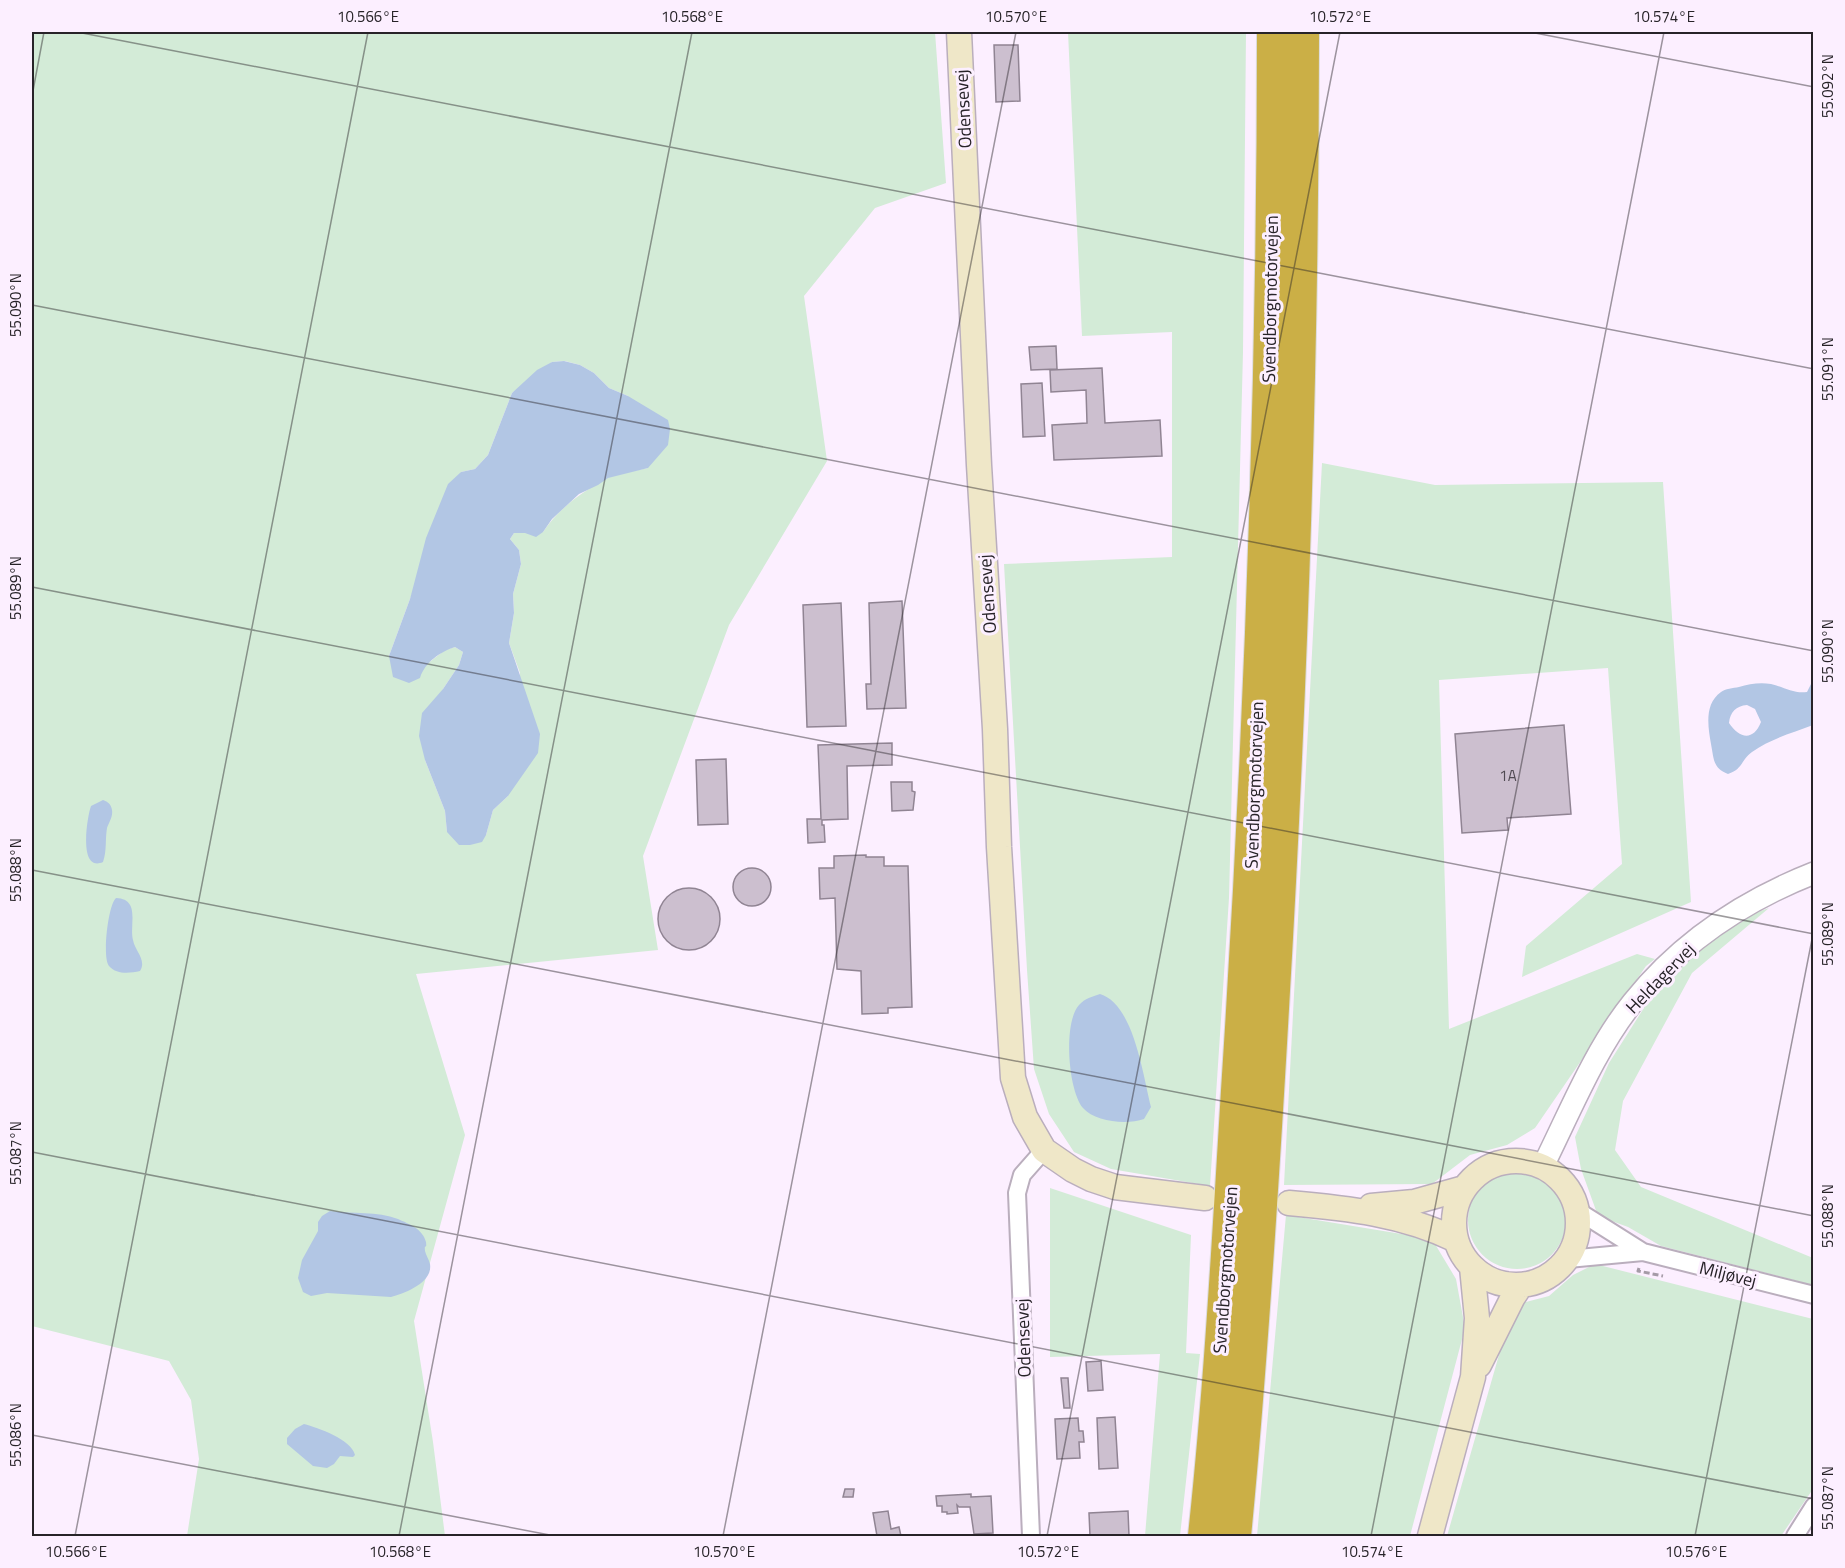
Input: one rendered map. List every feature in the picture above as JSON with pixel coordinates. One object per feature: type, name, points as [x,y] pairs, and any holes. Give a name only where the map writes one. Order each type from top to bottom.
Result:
[{"type":"highway","name":"Svendborgmotorvejen","points":[[1204,1536],[1232,1172],[1247,942],[1255,770],[1266,456],[1273,161],[1273,32]]},
{"type":"highway","name":"Svendborgmotorvejen","points":[[1235,1536],[1263,1174],[1286,760],[1298,460],[1303,32]]},
{"type":"main road","name":"Odensevej","points":[[959,32],[978,453],[1013,1078],[1024,1117],[1044,1150],[1072,1170],[1115,1187],[1205,1198]]},
{"type":"main road","points":[[1508,1161],[1526,1161],[1543,1166],[1556,1174],[1566,1185],[1574,1197],[1578,1211],[1578,1236],[1568,1259],[1555,1272],[1539,1281],[1521,1285],[1503,1284],[1487,1278],[1472,1268],[1456,1240],[1454,1223],[1456,1205],[1464,1188],[1476,1175],[1491,1166],[1508,1161]]},
{"type":"main road","points":[[1351,1208],[1414,1202],[1464,1188]]},
{"type":"main road","points":[[1289,1203],[1351,1208],[1410,1222],[1439,1231],[1456,1240]]},
{"type":"main road","points":[[1430,1536],[1473,1377],[1478,1318],[1472,1268]]},
{"type":"main road","points":[[1473,1377],[1521,1285]]},
{"type":"street","name":"Heldagervej","points":[[1543,1166],[1598,1055],[1632,1002],[1673,959],[1715,924],[1781,886],[1814,873]]},
{"type":"street","name":"Odensevej","points":[[1031,1536],[1017,1192],[1022,1174],[1044,1150]]},
{"type":"street","name":"Miljøvej","points":[[1578,1211],[1643,1252],[1814,1295]]},
{"type":"street","name":"Miljøvej","points":[[1568,1259],[1643,1252]]},
{"type":"street","points":[[1795,1536],[1814,1506]]},
{"type":"green space","points":[[32,32],[935,32],[946,183],[875,208],[804,296],[827,461],[729,625],[643,856],[658,950],[416,974],[465,1135],[414,1321],[445,1536],[187,1536],[199,1459],[191,1400],[169,1361],[32,1326]],"holes":[[[565,361],[580,365],[594,373],[609,388],[628,396],[648,468],[607,478],[572,501],[543,532],[514,533],[510,539],[519,550],[521,564],[513,594],[514,613],[509,643],[520,673],[508,796],[493,810],[486,835],[447,832],[445,811],[425,760],[443,689],[459,665],[463,652],[455,647],[445,650],[423,667],[389,656],[461,472],[475,469],[488,455],[512,393],[552,362]]]},
{"type":"green space","points":[[1068,32],[1246,32],[1243,352],[1229,898],[1210,1186],[1111,1169],[1074,1152],[1049,1114],[1034,1069],[1004,564],[1172,557],[1172,332],[1082,336]]},
{"type":"green space","points":[[1322,463],[1435,485],[1663,482],[1691,902],[1522,977],[1526,946],[1622,864],[1608,668],[1439,680],[1449,1029],[1637,954],[1655,959],[1646,966],[1535,1128],[1507,1145],[1470,1155],[1432,1184],[1284,1185]]},
{"type":"green space","points":[[1769,908],[1692,973],[1623,1101],[1615,1150],[1641,1187],[1813,1258],[1813,1285],[1661,1246],[1628,1227],[1598,1216],[1581,1169],[1575,1137],[1609,1063],[1661,981],[1723,924]]},
{"type":"green space","points":[[1517,1171],[1536,1175],[1552,1185],[1562,1201],[1566,1220],[1562,1239],[1552,1255],[1536,1265],[1517,1269],[1498,1265],[1482,1255],[1472,1239],[1468,1220],[1472,1201],[1482,1185],[1498,1175]]},
{"type":"green space","points":[[1050,1188],[1191,1235],[1186,1353],[1200,1354],[1180,1536],[1145,1536],[1160,1354],[1050,1357]]},
{"type":"green space","points":[[1286,1215],[1432,1239],[1456,1279],[1465,1328],[1410,1536],[1257,1536]]},
{"type":"green space","points":[[1595,1264],[1813,1319],[1813,1489],[1781,1536],[1447,1536],[1505,1334],[1518,1304],[1549,1296],[1573,1275]]},
{"type":"water","points":[[564,361],[580,365],[594,373],[609,388],[628,396],[668,420],[670,429],[668,445],[648,468],[608,478],[579,494],[536,537],[525,533],[514,533],[510,539],[519,550],[521,564],[513,594],[514,613],[509,643],[540,734],[538,753],[508,796],[493,810],[482,842],[459,845],[447,832],[445,811],[425,760],[419,736],[422,713],[443,689],[459,665],[463,652],[455,647],[444,652],[429,662],[420,678],[409,683],[393,677],[389,656],[410,599],[426,538],[448,484],[461,472],[475,469],[488,455],[512,393],[537,370],[552,362]]},
{"type":"water","points":[[1813,680],[1813,725],[1759,747],[1748,755],[1733,772],[1728,774],[1719,769],[1714,759],[1708,716],[1712,703],[1721,692],[1763,683],[1798,692],[1807,692]],"holes":[[[1747,705],[1755,709],[1761,722],[1758,728],[1750,735],[1741,735],[1729,723],[1732,713],[1737,708]]]},
{"type":"water","points":[[103,800],[110,805],[112,815],[107,828],[103,862],[95,863],[87,852],[86,831],[91,806]]},
{"type":"water","points":[[116,898],[124,899],[131,908],[133,940],[142,963],[140,971],[120,972],[112,969],[107,961],[108,920]]},
{"type":"water","points":[[1100,994],[1112,1000],[1121,1012],[1135,1043],[1151,1107],[1144,1119],[1120,1122],[1103,1119],[1088,1113],[1078,1099],[1069,1056],[1071,1026],[1079,1005],[1086,999]]},
{"type":"water","points":[[330,1211],[382,1215],[398,1219],[415,1228],[426,1242],[425,1251],[430,1264],[427,1277],[417,1286],[391,1297],[327,1293],[311,1296],[303,1292],[298,1278],[302,1260],[318,1231],[318,1222]]},
{"type":"water","points":[[304,1424],[341,1439],[355,1455],[353,1457],[340,1456],[334,1464],[327,1468],[313,1466],[287,1444],[287,1438],[295,1429]]},
{"type":"building","points":[[994,45],[1018,45],[1020,101],[996,102]]},
{"type":"building","points":[[1056,346],[1057,369],[1031,370],[1029,347]]},
{"type":"building","points":[[1102,368],[1105,423],[1160,420],[1162,456],[1054,460],[1052,425],[1087,423],[1086,390],[1051,392],[1050,370]]},
{"type":"building","points":[[1042,383],[1045,436],[1023,437],[1021,384]]},
{"type":"building","points":[[902,601],[906,708],[867,709],[866,684],[871,684],[869,603]]},
{"type":"building","points":[[841,603],[846,726],[807,727],[803,605]]},
{"type":"building","points":[[1564,725],[1571,814],[1507,818],[1508,830],[1462,833],[1455,734]]},
{"type":"building","points":[[892,743],[892,765],[847,766],[848,819],[822,820],[825,842],[808,843],[807,819],[821,819],[818,745]]},
{"type":"building","points":[[726,759],[728,824],[698,825],[696,760]]},
{"type":"building","points":[[891,782],[912,782],[912,791],[915,792],[913,810],[892,811]]},
{"type":"building","points":[[866,855],[866,857],[884,857],[884,866],[908,866],[912,1007],[888,1008],[888,1013],[862,1014],[861,971],[837,969],[835,898],[820,899],[819,868],[834,868],[834,856]]},
{"type":"building","points":[[752,868],[766,873],[771,887],[766,901],[752,906],[738,901],[733,887],[738,873]]},
{"type":"building","points":[[689,888],[701,890],[711,897],[718,907],[720,919],[718,931],[711,941],[701,948],[689,950],[677,948],[667,941],[660,931],[658,919],[660,907],[667,897],[677,890]]},
{"type":"building","points":[[1101,1361],[1103,1390],[1088,1391],[1086,1362]]},
{"type":"building","points":[[1061,1378],[1068,1378],[1070,1408],[1064,1408]]},
{"type":"building","points":[[1115,1417],[1118,1468],[1099,1469],[1097,1418]]},
{"type":"building","points":[[1078,1418],[1079,1431],[1083,1431],[1084,1442],[1079,1442],[1080,1458],[1057,1459],[1055,1419]]},
{"type":"building","points":[[845,1489],[854,1489],[853,1497],[843,1497]]},
{"type":"building","points":[[971,1494],[971,1497],[991,1496],[993,1533],[974,1534],[970,1507],[957,1505],[958,1513],[947,1514],[947,1512],[942,1512],[942,1506],[937,1506],[936,1496]]},
{"type":"building","points":[[888,1511],[891,1529],[899,1527],[901,1536],[877,1536],[873,1513]]},
{"type":"building","points":[[1128,1511],[1129,1536],[1090,1536],[1089,1513]]}]
